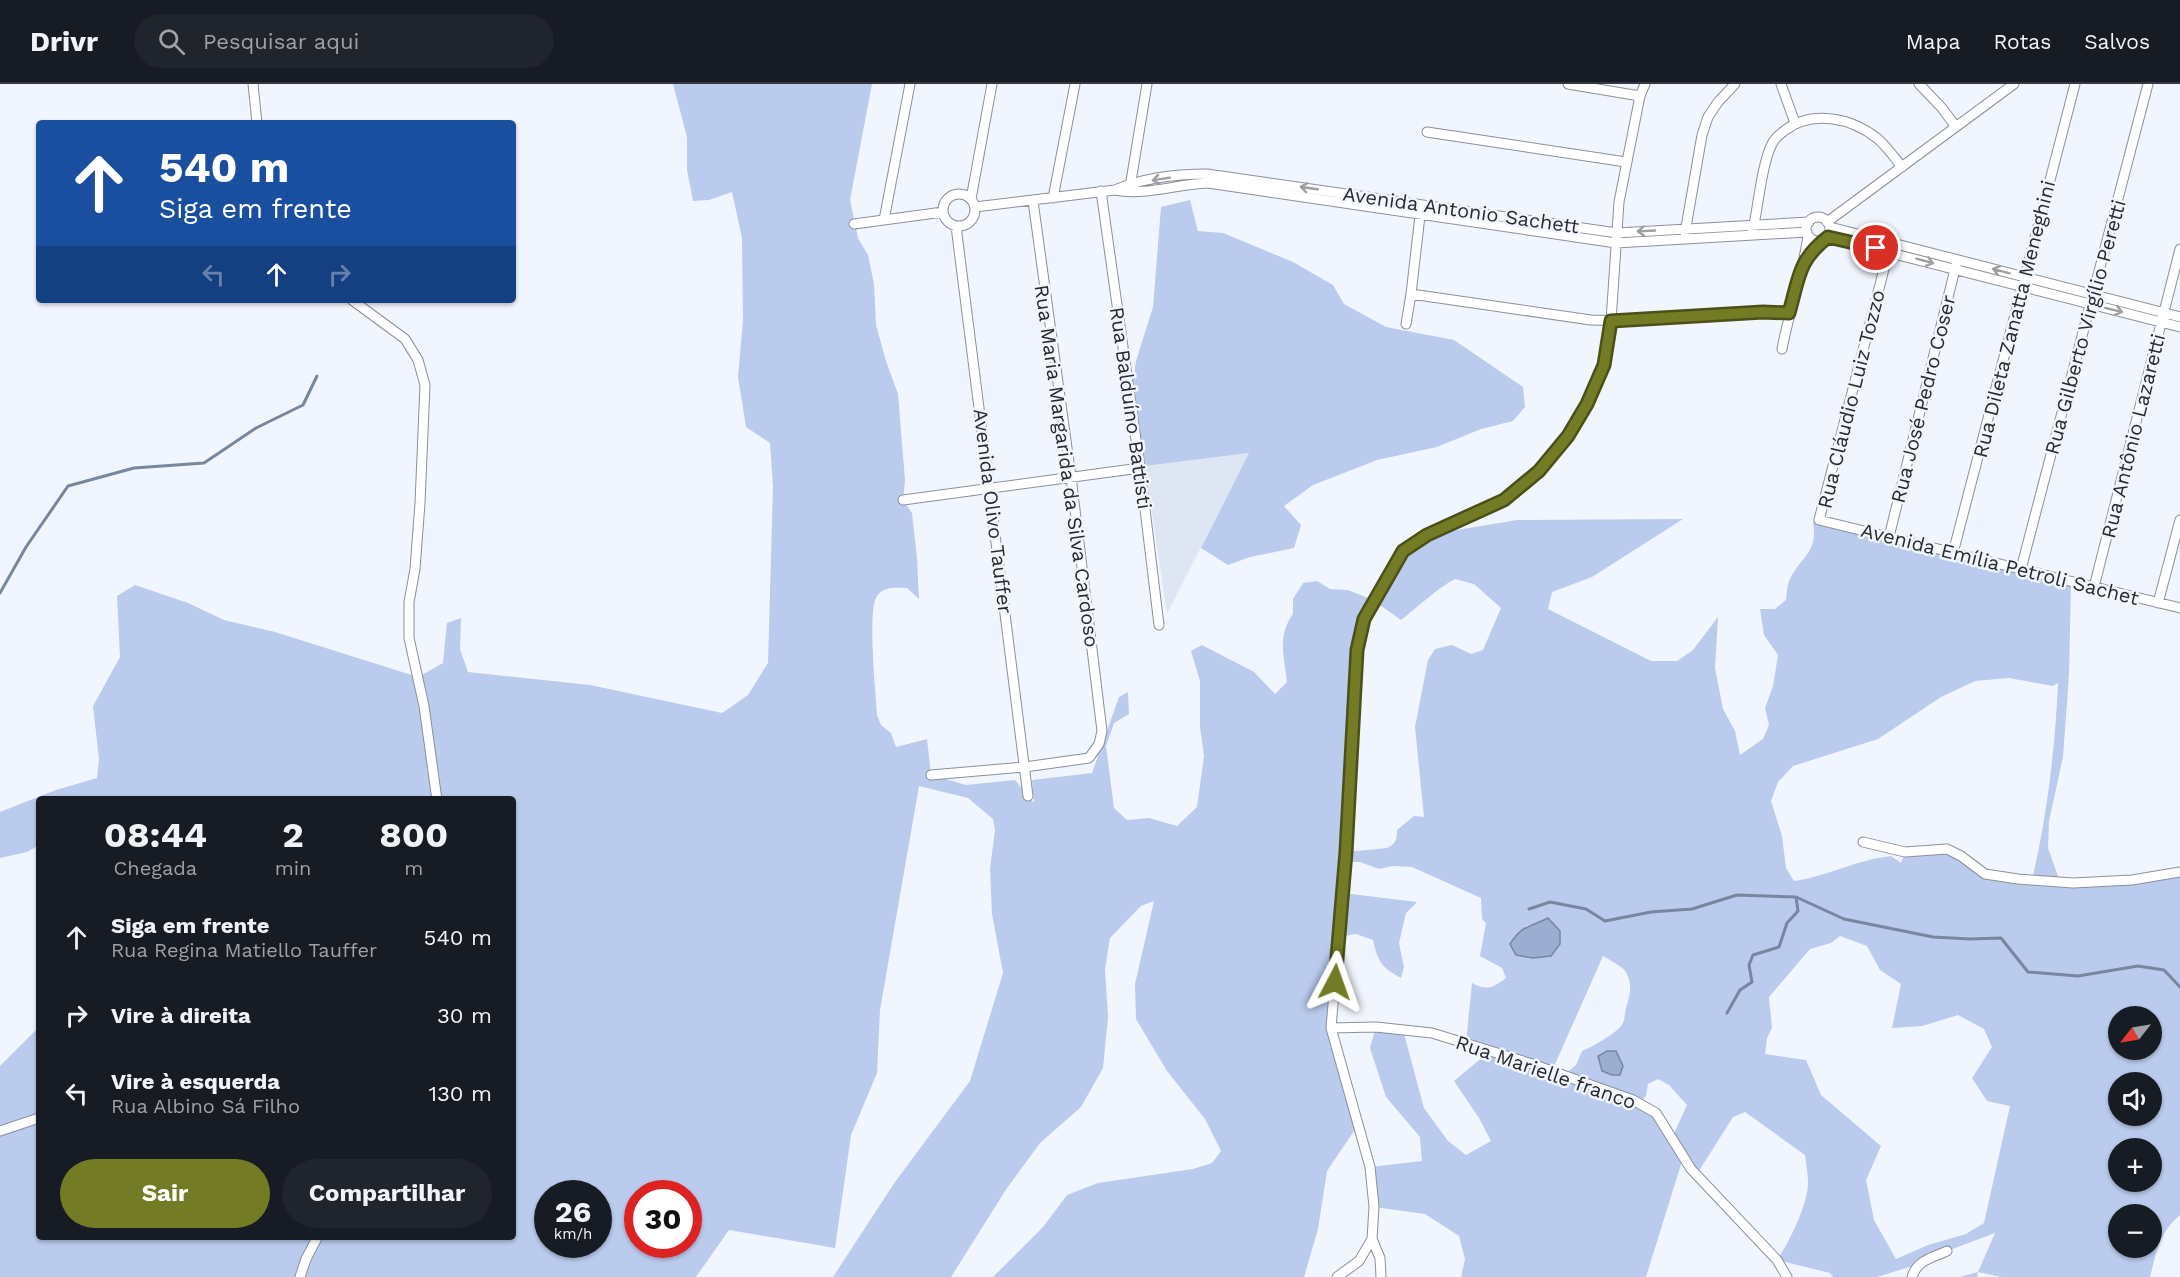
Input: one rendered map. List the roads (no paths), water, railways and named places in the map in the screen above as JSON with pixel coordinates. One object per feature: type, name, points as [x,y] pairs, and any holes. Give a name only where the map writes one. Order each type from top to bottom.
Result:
[{"type":"street","points":[[253,84],[257,120]]},
{"type":"street","points":[[884,220],[910,84]]},
{"type":"street","points":[[973,203],[959,194],[952,195],[947,199],[943,212],[947,221],[956,226],[968,223],[972,219],[992,84]]},
{"type":"street","points":[[1053,198],[1075,84]]},
{"type":"street","points":[[1130,188],[1147,84]]},
{"type":"street","points":[[1568,84],[1640,96]]},
{"type":"street","points":[[1337,1277],[1359,1261],[1371,1239],[1374,1207],[1370,1167],[1331,1028],[1346,852],[1354,684],[1357,650],[1364,619],[1403,551],[1427,535],[1504,500],[1539,471],[1568,436],[1587,404],[1604,365],[1611,321],[1616,238],[1626,162],[1640,96],[1645,84]]},
{"type":"street","points":[[1685,234],[1702,135],[1708,117],[1718,102],[1736,84]]},
{"type":"street","points":[[1781,84],[1794,123]]},
{"type":"street","points":[[1919,84],[1956,127]]},
{"type":"street","points":[[1808,230],[1813,240],[1826,231],[1902,167],[2014,84]]},
{"type":"street","name":"Rua Dileta Zanatta Meneghini","points":[[1953,553],[2075,84]]},
{"type":"street","name":"Rua Gilberto Virgílio Peretti","points":[[2020,569],[2148,84]]},
{"type":"street","points":[[1753,231],[1772,142],[1794,123],[1818,118],[1851,123],[1878,138],[1902,167]]},
{"type":"street","points":[[1427,132],[1626,162]]},
{"type":"street","name":"Avenida Antonio Sachett","points":[[973,203],[1033,201],[1115,189],[1208,183],[1266,187],[1616,238],[1808,230],[1816,218],[1826,231]]},
{"type":"street","name":"Rua Balduíno Battisti","points":[[1101,191],[1140,468],[1159,625]]},
{"type":"street","name":"Rua Maria Margarida da Silva Cardoso","points":[[1025,767],[1089,758],[1099,744],[1102,731],[1071,477],[1033,201]]},
{"type":"street","points":[[1406,324],[1412,294],[1420,209]]},
{"type":"street","points":[[854,225],[943,212]]},
{"type":"street","name":"Avenida Olivo Tauffer","points":[[956,226],[1028,796]]},
{"type":"street","points":[[1782,349],[1789,313],[1805,259],[1808,230]]},
{"type":"street","points":[[1826,231],[2162,317],[2180,327]]},
{"type":"street","points":[[1805,259],[1826,231]]},
{"type":"street","name":"Rua Cláudio Luiz Tozzo","points":[[1820,520],[1890,247]]},
{"type":"street","name":"Rua Antônio Lazaretti","points":[[2094,587],[2180,249]]},
{"type":"street","name":"Rua José Pedro Coser","points":[[1889,537],[1957,265]]},
{"type":"street","points":[[1412,294],[1591,320],[1611,321],[1763,312],[1789,313]]},
{"type":"street","points":[[356,303],[405,339],[418,360],[425,385],[416,569],[409,602],[409,638],[424,706],[436,796]]},
{"type":"street","points":[[2162,317],[2180,316]]},
{"type":"street","points":[[903,500],[1140,468]]},
{"type":"street","name":"Avenida Emília Petroli Sachet","points":[[1820,520],[2180,608]]},
{"type":"street","points":[[2158,603],[2180,520]]},
{"type":"street","points":[[931,775],[1025,767]]},
{"type":"street","points":[[1863,842],[1905,852],[1947,849],[1961,856],[1985,874],[2018,879],[2073,883],[2132,880],[2180,873]]},
{"type":"street","name":"Rua Marielle franco","points":[[1331,1028],[1376,1027],[1432,1033],[1564,1075],[1633,1100],[1656,1113],[1666,1125],[1691,1169],[1777,1260],[1787,1277]]},
{"type":"street","points":[[0,1131],[36,1119]]},
{"type":"street","points":[[1371,1239],[1380,1258],[1381,1277]]},
{"type":"street","points":[[300,1277],[316,1240]]},
{"type":"street","points":[[1912,1277],[1919,1264],[1947,1251]]},
{"type":"waterway","points":[[0,593],[26,547],[68,486],[134,468],[204,463],[256,428],[303,405],[317,376]]},
{"type":"waterway","points":[[1529,909],[1550,902],[1586,909],[1605,921],[1651,912],[1692,909],[1737,895],[1796,897],[1844,919],[1933,937],[2001,938],[2028,972],[2078,976],[2138,966],[2164,970],[2180,987]]},
{"type":"waterway","points":[[1727,1013],[1740,990],[1752,982],[1749,965],[1753,955],[1779,947],[1787,923],[1798,911],[1796,897]]}]
